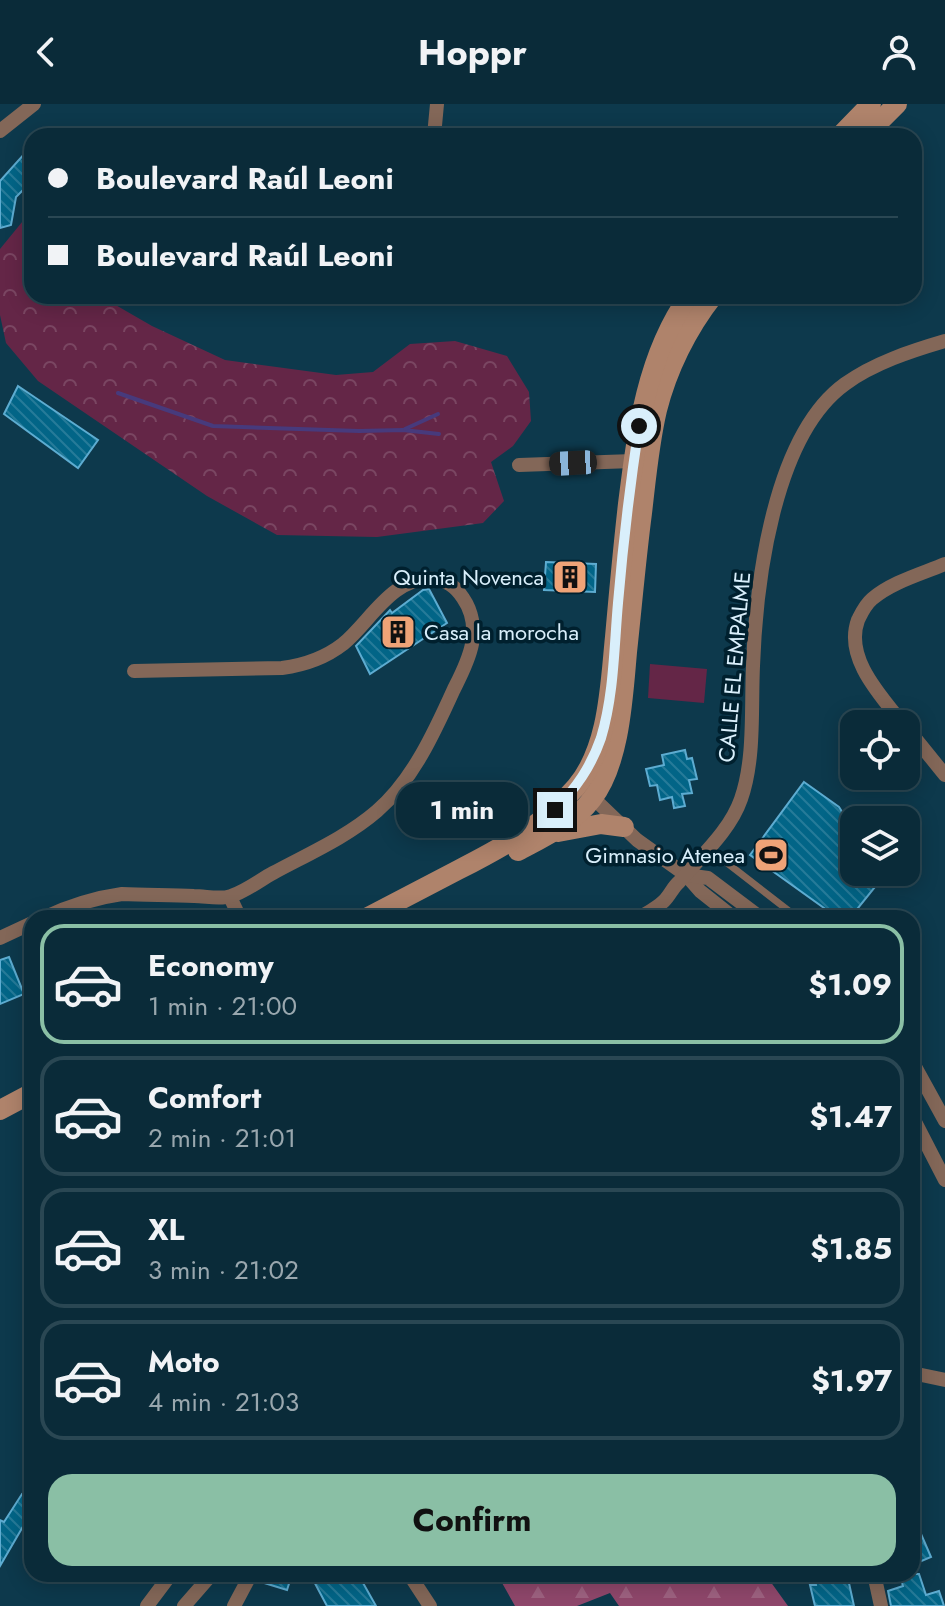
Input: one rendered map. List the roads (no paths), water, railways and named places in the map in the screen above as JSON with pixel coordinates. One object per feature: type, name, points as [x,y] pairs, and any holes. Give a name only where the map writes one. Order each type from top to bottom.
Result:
[{"type":"street","points":[[0,131],[34,104]]},
{"type":"street","points":[[435,128],[437,104]]},
{"type":"street","points":[[848,128],[871,104]]},
{"type":"street","points":[[873,128],[897,104]]},
{"type":"street","points":[[408,910],[550,834],[577,815],[608,709],[621,568],[639,426],[656,360],[684,304]]},
{"type":"street","points":[[381,910],[509,843],[586,791],[608,769],[622,708],[634,577],[657,411],[667,378],[687,335],[708,304]]},
{"type":"street","name":"CALLE EL EMPALME","points":[[651,910],[664,901],[709,849],[739,804],[746,785],[754,643],[763,567],[786,472],[799,440],[815,414],[843,385],[887,362],[945,341]]},
{"type":"street","points":[[519,465],[633,461]]},
{"type":"street","points":[[893,710],[856,655],[856,625],[864,607],[884,590],[945,564]]},
{"type":"street","points":[[62,910],[78,903],[122,894],[230,897],[349,832],[378,811],[415,764],[440,721],[467,663],[472,643],[470,608],[449,583],[436,579],[421,580],[389,595],[342,645],[303,665],[134,671]]},
{"type":"street","points":[[920,744],[945,775]]},
{"type":"street","points":[[586,791],[624,827],[686,875],[724,910]]},
{"type":"street","points":[[550,834],[601,824],[624,827]]},
{"type":"street","points":[[686,875],[708,878],[750,910]]},
{"type":"street","points":[[230,897],[236,910]]},
{"type":"street","points":[[0,938],[24,927]]},
{"type":"street","points":[[920,1076],[945,1121]]},
{"type":"street","points":[[0,1110],[24,1097]]},
{"type":"street","points":[[0,1123],[24,1110]]},
{"type":"street","points":[[920,1132],[945,1180]]},
{"type":"street","points":[[920,1375],[945,1380]]},
{"type":"street","points":[[147,1606],[165,1582]]},
{"type":"street","points":[[184,1606],[205,1582]]},
{"type":"street","points":[[234,1606],[247,1582]]},
{"type":"street","points":[[414,1582],[430,1606]]},
{"type":"street","points":[[876,1582],[881,1606]]},
{"type":"lane","points":[[709,849],[788,910]]},
{"type":"waterway","points":[[118,393],[213,426],[403,430],[439,434]]},
{"type":"waterway","points":[[405,429],[438,414]]},
{"type":"place","name":"Quinta Novenca","points":[[570,577]]},
{"type":"place","name":"Casa la morocha","points":[[398,632]]},
{"type":"place","name":"Gimnasio Atenea","points":[[771,855]]}]
